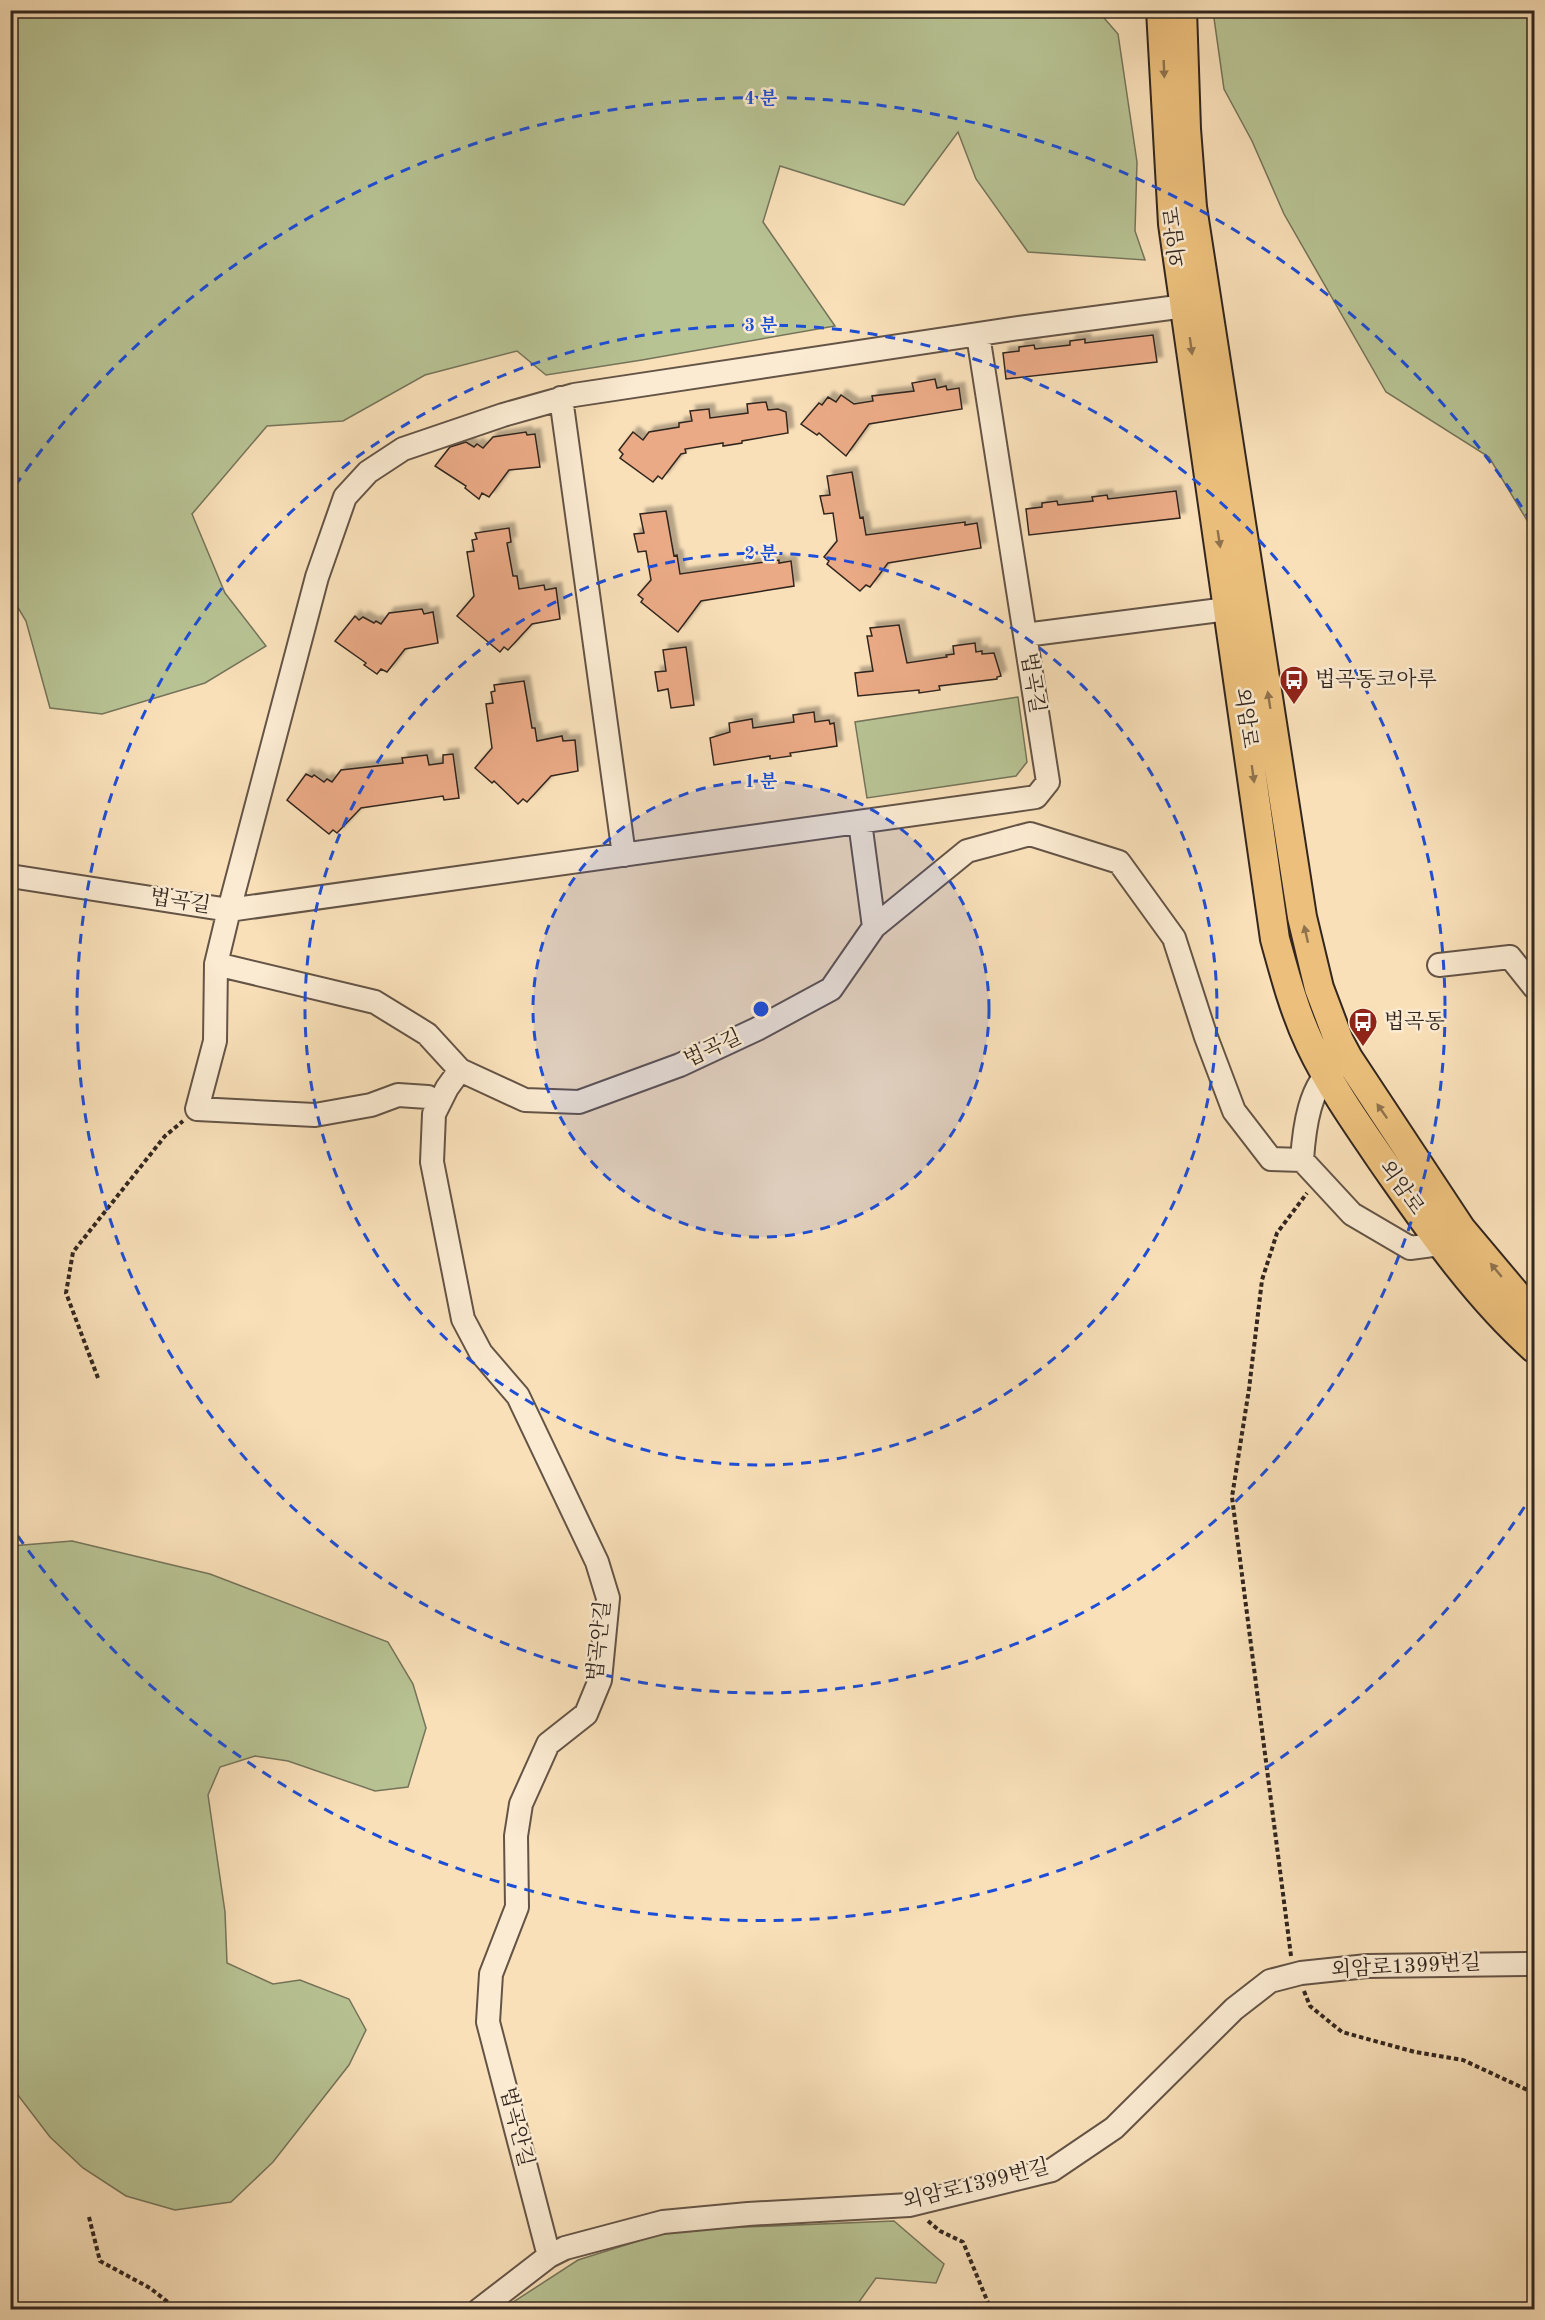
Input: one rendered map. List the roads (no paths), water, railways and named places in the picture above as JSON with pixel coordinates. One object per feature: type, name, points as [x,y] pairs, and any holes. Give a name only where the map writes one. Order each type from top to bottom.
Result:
[{"type":"main road","name":"외암로","points":[[1161,10],[1173,224],[1185,306],[1302,917],[1319,988],[1339,1041],[1337,1065],[1451,1236],[1503,1320],[1534,1348]]},
{"type":"main road","name":"외암로","points":[[1182,10],[1186,129],[1192,207],[1242,608]]},
{"type":"main road","name":"외암로","points":[[1451,1236],[1534,1313]]},
{"type":"street","points":[[229,910],[317,578],[345,497],[369,472],[403,449],[561,398],[978,334],[1185,306]]},
{"type":"street","points":[[978,334],[1025,635]]},
{"type":"street","points":[[561,398],[624,855]]},
{"type":"street","name":"법곡길","points":[[10,876],[229,910],[1036,796],[1048,782],[1025,635],[1242,608]]},
{"type":"street","points":[[860,822],[874,927]]},
{"type":"street","name":"법곡길","points":[[229,910],[216,964],[375,1002],[427,1034],[460,1070],[525,1100],[579,1101],[680,1065],[758,1029],[831,989],[874,927],[967,851],[1030,834],[1119,862],[1174,938],[1206,1037],[1234,1111],[1271,1159],[1302,1161]]},
{"type":"street","points":[[1439,965],[1510,957],[1534,987]]},
{"type":"street","points":[[216,964],[215,1041],[197,1109],[315,1115],[370,1105],[398,1095],[428,1097],[440,1104]]},
{"type":"street","points":[[1337,1065],[1318,1086],[1304,1129],[1302,1161],[1352,1214],[1410,1248],[1451,1236]]},
{"type":"street","name":"법곡안길","points":[[460,1070],[434,1114],[432,1162],[463,1319],[482,1353],[518,1396],[597,1562],[608,1598],[600,1680],[597,1688],[586,1714],[549,1744],[521,1804],[516,1836],[518,1907],[491,1974],[488,2022],[549,2256]]},
{"type":"street","name":"외암로1399번길","points":[[479,2310],[549,2256],[565,2248],[663,2222],[748,2214],[909,2205],[1052,2170],[1114,2128],[1234,2008],[1270,1981],[1298,1974],[1367,1966],[1534,1964]]},
{"type":"place","name":"법곡동코아루","points":[[1294,706]]},
{"type":"place","name":"법곡동","points":[[1363,1048]]}]
